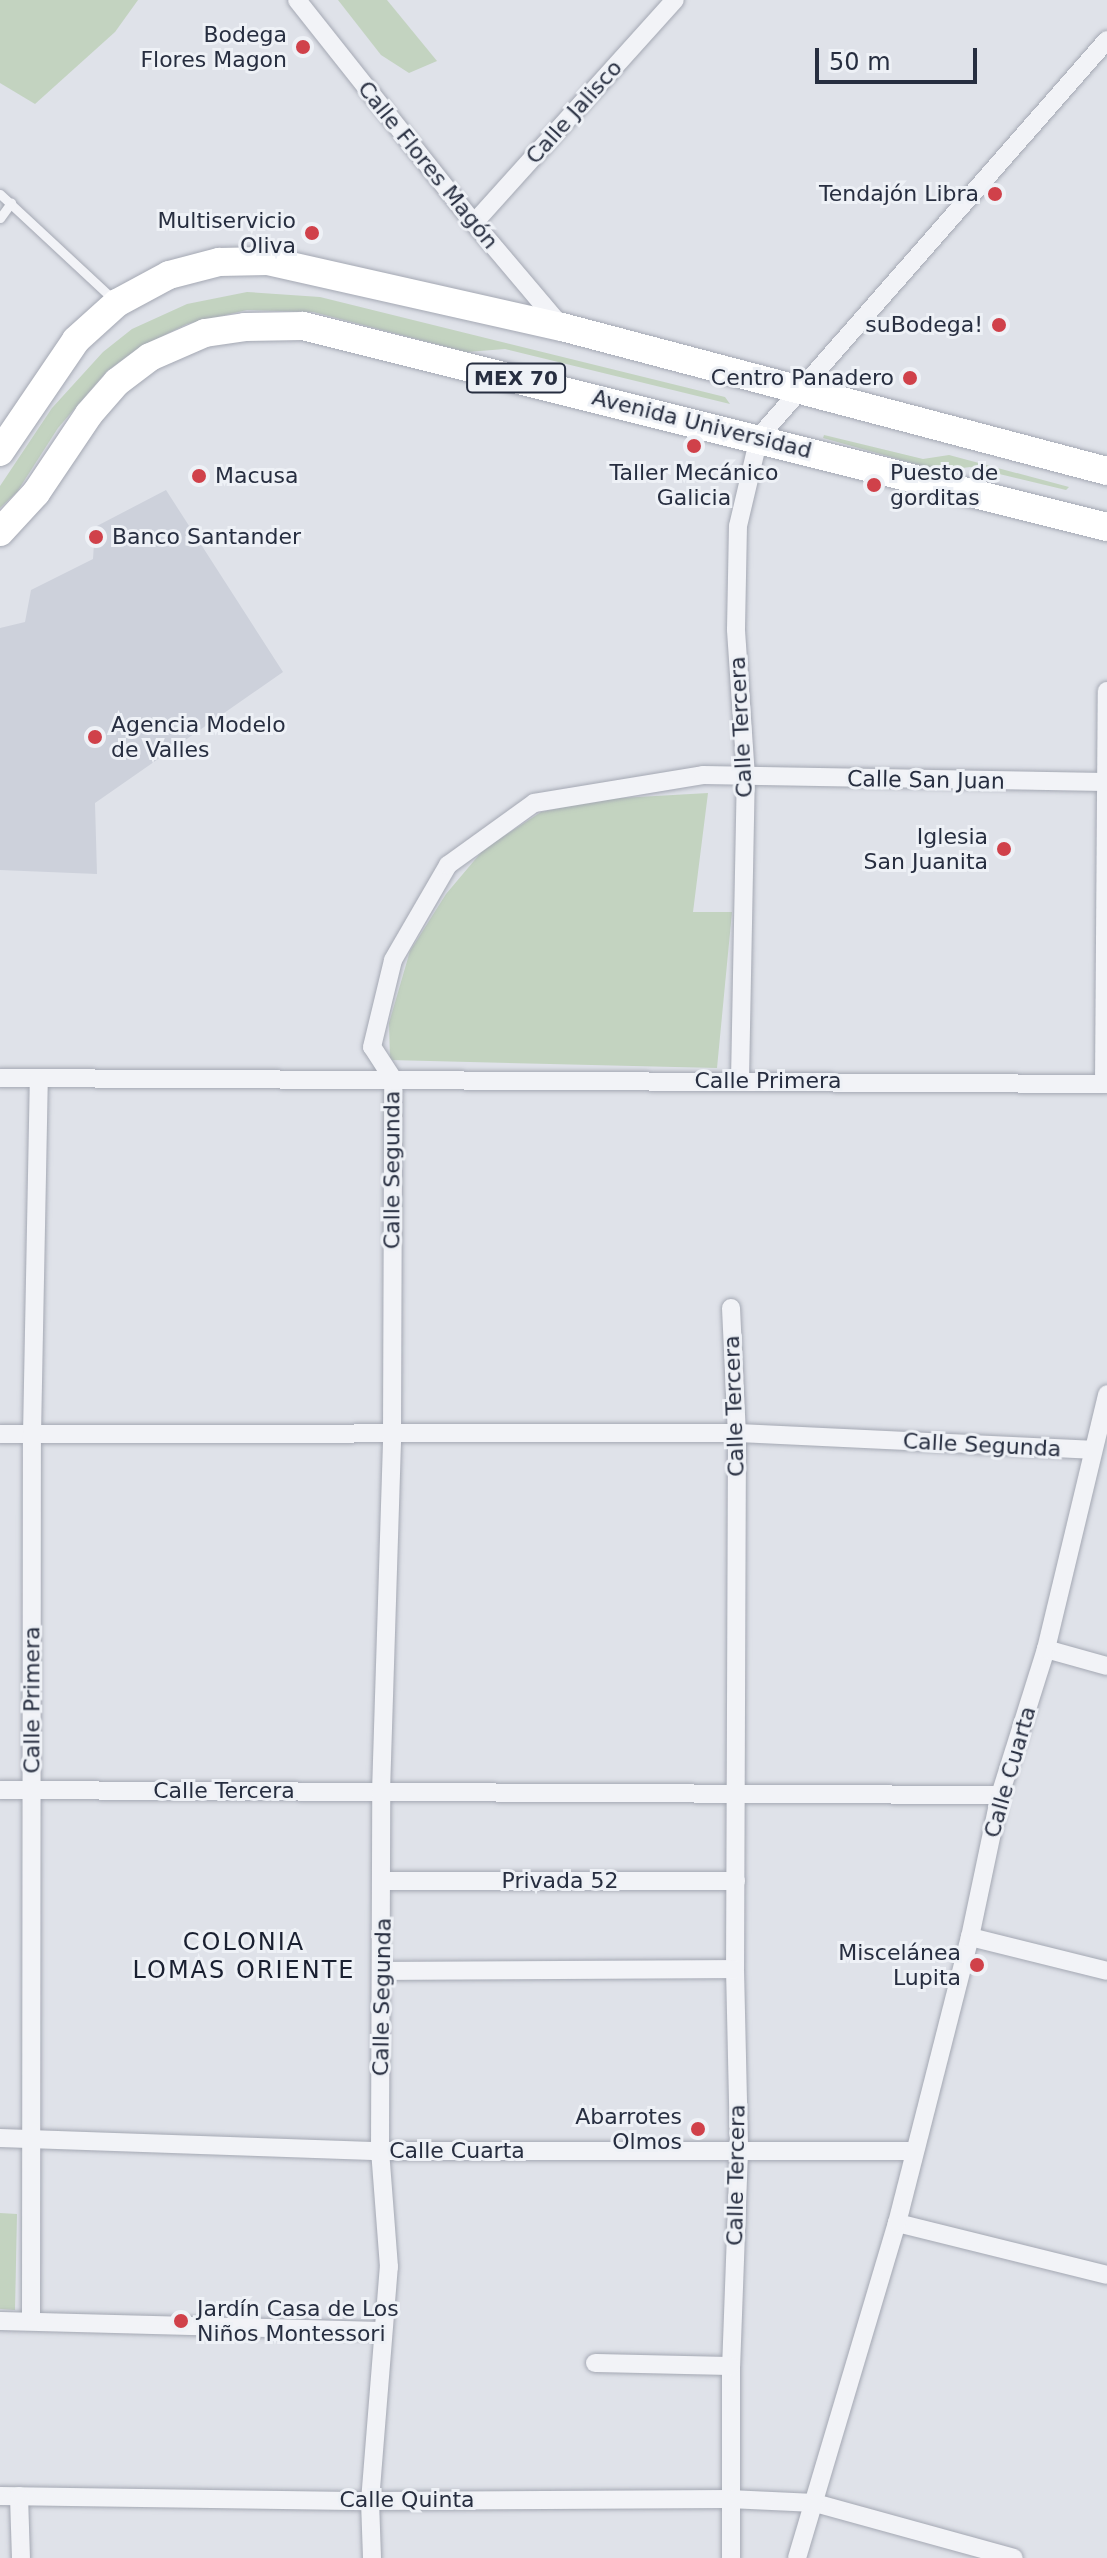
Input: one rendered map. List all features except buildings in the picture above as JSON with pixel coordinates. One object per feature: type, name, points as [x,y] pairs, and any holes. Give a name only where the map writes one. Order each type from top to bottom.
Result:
[{"type":"main road","name":"MEX 70","points":[[0,452],[76,340],[117,303],[169,275],[219,262],[268,261],[562,327],[1107,471]]},
{"type":"main road","name":"Avenida Universidad","points":[[0,532],[26,505],[89,414],[117,382],[150,357],[205,333],[245,327],[303,326],[759,437],[1107,527]]},
{"type":"street","name":"Calle Flores Magón","points":[[297,0],[474,223],[562,327]]},
{"type":"street","name":"Calle Jalisco","points":[[474,223],[675,0]]},
{"type":"street","name":"Calle Tercera","points":[[740,1080],[746,777],[736,629],[738,526],[759,437],[1107,40]]},
{"type":"street","name":"Calle Primera","points":[[0,1078],[1106,1084],[1107,691]]},
{"type":"street","name":"Calle Segunda","points":[[372,2558],[370,2501],[389,2267],[380,2151],[384,1881],[381,1792],[392,1435],[393,1079],[372,1047],[393,960],[448,865],[534,803],[703,775],[746,777]]},
{"type":"street","name":"Calle San Juan","points":[[746,777],[1105,782]]},
{"type":"street","name":"Calle Primera","points":[[31,2321],[34,2137],[32,1435],[39,1078]]},
{"type":"street","name":"Calle Tercera","points":[[731,1308],[737,1433],[735,1969],[739,2151],[731,2366],[731,2558]]},
{"type":"street","name":"Calle Cuarta","points":[[797,2558],[897,2223],[970,1937],[1000,1795],[1046,1649],[1107,1394]]},
{"type":"street","name":"Calle Segunda","points":[[0,1434],[737,1433],[1093,1450]]},
{"type":"street","points":[[1046,1649],[1107,1666]]},
{"type":"street","name":"Calle Tercera","points":[[0,1790],[1000,1795]]},
{"type":"street","name":"Privada 52","points":[[384,1881],[736,1881]]},
{"type":"street","points":[[970,1937],[1107,1971]]},
{"type":"street","points":[[383,1971],[735,1969]]},
{"type":"street","name":"Calle Cuarta","points":[[0,2138],[380,2151],[914,2151]]},
{"type":"street","points":[[897,2223],[1107,2275]]},
{"type":"street","points":[[0,2321],[382,2331]]},
{"type":"street","points":[[595,2363],[731,2366]]},
{"type":"street","points":[[10,2496],[21,2558]]},
{"type":"street","name":"Calle Quinta","points":[[10,2496],[370,2501],[729,2499],[815,2503],[1014,2558]]},
{"type":"lane","points":[[0,194],[117,303]]},
{"type":"lane","points":[[0,218],[11,203]]},
{"type":"shaded area","name":"Agencia Modelo de Valles","points":[[166,490],[283,672],[95,803],[97,874],[0,870],[0,628],[25,622],[31,590],[93,559],[95,527]]},
{"type":"green space","points":[[0,0],[138,0],[115,32],[35,104],[0,83]]},
{"type":"green space","points":[[338,0],[387,0],[437,61],[409,73],[381,55]]},
{"type":"green space","points":[[247,292],[320,297],[725,397],[730,404],[505,349],[467,352],[313,312],[247,310],[187,324],[140,347],[107,371],[58,428],[17,492],[0,508],[0,486],[52,408],[103,352],[132,329],[187,304]]},
{"type":"green space","points":[[824,435],[923,459],[949,455],[1069,487],[1066,490],[970,467],[941,471],[823,438]]},
{"type":"green space","points":[[708,793],[693,912],[732,912],[717,1068],[390,1060],[389,1023],[410,951],[446,894],[484,849],[541,812],[603,799]]},
{"type":"green space","points":[[0,2213],[17,2214],[15,2310],[0,2309]]},
{"type":"place","name":"Bodega Flores Magon","points":[[303,47]]},
{"type":"place","name":"Tendajón Libra","points":[[995,194]]},
{"type":"place","name":"Multiservicio Oliva","points":[[312,233]]},
{"type":"place","name":"suBodega!","points":[[999,325]]},
{"type":"place","name":"Centro Panadero","points":[[910,378]]},
{"type":"place","name":"Taller Mecánico Galicia","points":[[694,446]]},
{"type":"place","name":"Macusa","points":[[199,476]]},
{"type":"place","name":"Puesto de gorditas","points":[[874,485]]},
{"type":"place","name":"Banco Santander","points":[[96,537]]},
{"type":"place","name":"Agencia Modelo de Valles","points":[[95,737]]},
{"type":"place","name":"Iglesia San Juanita","points":[[1004,849]]},
{"type":"place","name":"Miscelánea Lupita","points":[[977,1965]]},
{"type":"place","name":"Abarrotes Olmos","points":[[698,2129]]},
{"type":"place","name":"Jardín Casa de Los Niños Montessori","points":[[181,2321]]},
{"type":"district","name":"COLONIA LOMAS ORIENTE","points":[[244,1957]]}]
